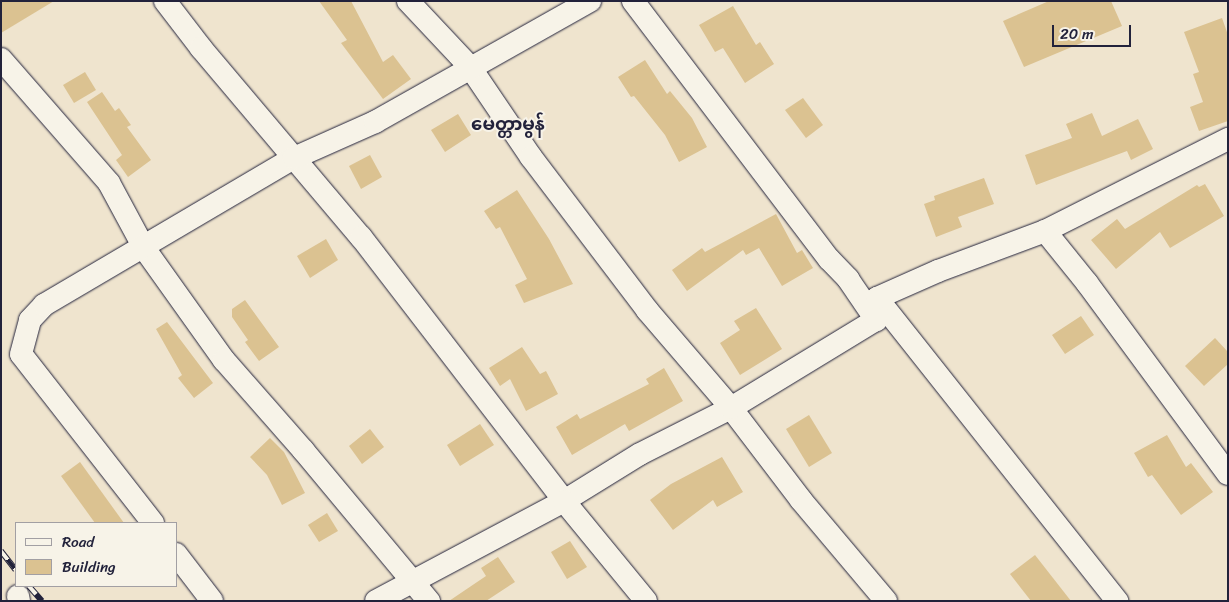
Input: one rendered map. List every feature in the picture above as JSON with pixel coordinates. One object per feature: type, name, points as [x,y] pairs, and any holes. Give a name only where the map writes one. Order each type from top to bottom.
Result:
[{"type":"street","points":[[165,1],[201,48],[361,237],[564,501],[646,601]]},
{"type":"street","points":[[408,1],[470,67],[531,157],[647,310],[731,408],[801,500],[886,601]]},
{"type":"street","points":[[152,522],[20,354],[30,320],[44,305],[144,248],[294,158],[375,122],[590,1]]},
{"type":"street","points":[[633,1],[829,259],[877,309],[1117,601]]},
{"type":"street","points":[[1,59],[109,183],[144,248],[224,360],[303,450],[429,601]]},
{"type":"street","points":[[376,601],[564,501],[640,454],[731,408],[877,309],[938,271],[1045,231],[1228,139]]},
{"type":"street","points":[[1045,231],[1087,283],[1228,474]]},
{"type":"street","points":[[178,557],[212,601]]},
{"type":"building","points":[[1,1],[54,1],[1,33]]},
{"type":"building","points":[[319,1],[351,1],[383,62],[393,55],[411,79],[383,99],[341,43],[347,40]]},
{"type":"building","points":[[1049,1],[1111,1],[1122,26],[1024,67],[1003,21]]},
{"type":"building","points":[[733,6],[756,45],[760,42],[774,64],[745,83],[723,48],[715,52],[699,25]]},
{"type":"building","points":[[1222,18],[1228,35],[1228,121],[1199,131],[1190,107],[1203,102],[1193,74],[1199,72],[1184,32]]},
{"type":"building","points":[[645,60],[667,94],[670,91],[692,118],[707,147],[679,162],[665,135],[634,96],[631,97],[618,77]]},
{"type":"building","points":[[85,72],[96,90],[74,103],[63,85]]},
{"type":"building","points":[[102,92],[115,111],[119,108],[131,125],[127,127],[151,160],[128,177],[116,160],[122,155],[87,102]]},
{"type":"building","points":[[803,98],[823,125],[806,138],[785,110]]},
{"type":"building","points":[[1092,113],[1102,136],[1138,119],[1153,149],[1131,160],[1127,151],[1036,185],[1025,155],[1072,138],[1066,124]]},
{"type":"building","points":[[458,114],[471,135],[445,152],[431,130]]},
{"type":"building","points":[[370,155],[382,177],[361,189],[349,166]]},
{"type":"building","points":[[984,178],[994,204],[958,217],[962,227],[936,237],[924,204],[935,200],[934,196]]},
{"type":"building","points":[[1205,184],[1224,216],[1170,248],[1160,232],[1116,269],[1091,240],[1117,219],[1125,229],[1197,185],[1199,187]]},
{"type":"building","points":[[517,190],[549,239],[573,284],[524,303],[515,285],[527,279],[500,227],[496,229],[484,211]]},
{"type":"building","points":[[776,214],[797,253],[802,250],[813,268],[782,286],[759,248],[746,255],[743,250],[687,291],[672,270],[702,248],[705,252]]},
{"type":"building","points":[[326,239],[338,260],[310,278],[297,256]]},
{"type":"building","points":[[245,300],[279,347],[259,361],[245,342],[248,340],[232,317],[232,309]]},
{"type":"building","points":[[756,308],[782,349],[740,375],[720,343],[740,330],[734,321]]},
{"type":"building","points":[[1081,316],[1094,335],[1065,354],[1052,335]]},
{"type":"building","points":[[167,322],[213,383],[194,398],[178,378],[182,375],[156,329]]},
{"type":"building","points":[[1215,338],[1228,352],[1228,364],[1204,386],[1185,366]]},
{"type":"building","points":[[522,347],[540,374],[546,371],[558,394],[526,411],[510,379],[500,386],[489,368]]},
{"type":"building","points":[[664,368],[683,401],[629,431],[625,424],[572,455],[556,427],[577,414],[580,419],[649,384],[646,379]]},
{"type":"building","points":[[809,415],[832,453],[809,467],[786,429]]},
{"type":"building","points":[[480,424],[494,445],[460,466],[447,445]]},
{"type":"building","points":[[370,429],[384,447],[362,464],[349,446]]},
{"type":"building","points":[[1167,435],[1186,467],[1191,463],[1213,492],[1181,515],[1152,475],[1148,477],[1134,453]]},
{"type":"building","points":[[270,438],[284,452],[305,493],[282,505],[267,475],[250,457]]},
{"type":"building","points":[[722,457],[743,492],[717,507],[713,500],[673,530],[650,500],[671,484]]},
{"type":"building","points":[[80,462],[123,522],[94,522],[61,476]]},
{"type":"building","points":[[327,513],[338,531],[319,542],[308,525]]},
{"type":"building","points":[[570,541],[587,567],[567,579],[551,552]]},
{"type":"building","points":[[1035,555],[1071,601],[1031,601],[1010,574]]},
{"type":"building","points":[[498,557],[515,582],[486,601],[449,601],[486,576],[481,568]]},
{"type":"railway","points":[[1,551],[15,569]]},
{"type":"railway","points":[[30,587],[42,601]]},
{"type":"district","name":"မေတ္တာမွန်","points":[[508,124]]}]
